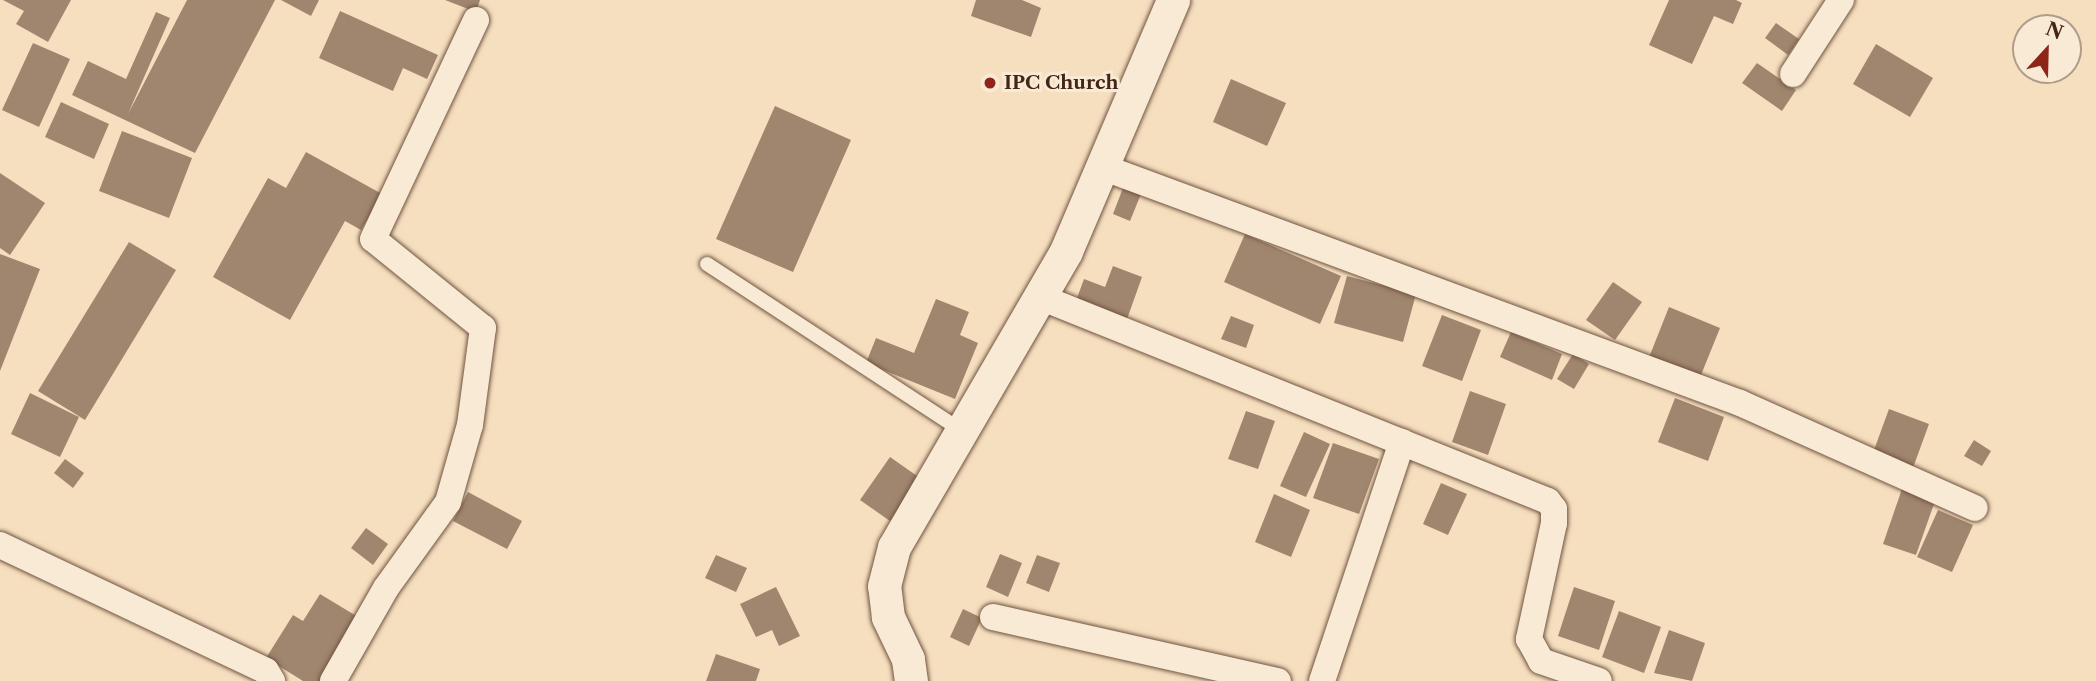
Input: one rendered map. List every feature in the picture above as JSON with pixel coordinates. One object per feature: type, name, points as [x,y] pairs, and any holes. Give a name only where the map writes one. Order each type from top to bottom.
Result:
[{"type":"street","points":[[911,681],[908,659],[888,617],[884,586],[894,547],[1066,251],[1173,0]]},
{"type":"street","points":[[1793,74],[1841,0]]},
{"type":"street","points":[[333,681],[386,589],[448,502],[470,425],[483,328],[373,239],[477,20]]},
{"type":"street","points":[[1102,167],[1740,403],[1975,508]]},
{"type":"street","points":[[1040,297],[1548,502],[1554,509],[1554,523],[1529,639],[1541,661],[1599,681]]},
{"type":"street","points":[[1322,681],[1402,442]]},
{"type":"street","points":[[0,545],[266,671],[272,681]]},
{"type":"street","points":[[993,617],[1278,681]]},
{"type":"lane","points":[[707,264],[961,431]]},
{"type":"building","points":[[3,0],[71,0],[48,42],[16,24],[24,11]]},
{"type":"building","points":[[187,0],[275,0],[195,153],[72,95],[88,61],[126,79],[156,12],[170,18],[128,114]]},
{"type":"building","points":[[281,0],[319,0],[311,16]]},
{"type":"building","points":[[445,0],[480,0],[476,12]]},
{"type":"building","points":[[976,0],[1022,0],[1041,8],[1031,37],[971,16]]},
{"type":"building","points":[[1669,0],[1736,0],[1742,3],[1733,24],[1714,16],[1692,64],[1649,45]]},
{"type":"building","points":[[340,11],[438,55],[427,79],[403,68],[393,91],[319,58]]},
{"type":"building","points":[[1776,23],[1799,39],[1788,55],[1765,38]]},
{"type":"building","points":[[33,43],[70,59],[39,127],[2,110]]},
{"type":"building","points":[[1876,44],[1933,78],[1910,117],[1853,84]]},
{"type":"building","points":[[1757,63],[1796,90],[1782,111],[1742,83]]},
{"type":"building","points":[[1231,79],[1286,103],[1267,146],[1213,122]]},
{"type":"building","points":[[61,102],[109,124],[94,159],[45,137]]},
{"type":"building","points":[[775,106],[851,140],[793,272],[716,239]]},
{"type":"building","points":[[122,131],[192,158],[169,218],[99,191]]},
{"type":"building","points":[[306,152],[382,194],[361,230],[345,221],[290,320],[213,277],[268,178],[286,188]]},
{"type":"building","points":[[0,173],[45,203],[10,255],[0,248]]},
{"type":"building","points":[[1123,188],[1141,194],[1130,221],[1113,214]]},
{"type":"building","points":[[1245,234],[1341,276],[1320,324],[1224,282]]},
{"type":"building","points":[[129,242],[176,270],[85,420],[38,391]]},
{"type":"building","points":[[0,254],[40,269],[0,371]]},
{"type":"building","points":[[1113,266],[1142,277],[1121,336],[1070,317],[1084,279],[1105,287]]},
{"type":"building","points":[[1347,276],[1416,294],[1403,342],[1334,323]]},
{"type":"building","points":[[1613,282],[1642,302],[1615,340],[1586,320]]},
{"type":"building","points":[[936,299],[969,312],[960,335],[978,343],[955,399],[866,363],[876,338],[914,353]]},
{"type":"building","points":[[1669,307],[1720,328],[1699,380],[1648,360]]},
{"type":"building","points":[[1442,315],[1481,330],[1462,381],[1422,366]]},
{"type":"building","points":[[1231,316],[1254,325],[1246,348],[1221,339]]},
{"type":"building","points":[[1511,332],[1562,354],[1552,380],[1500,357]]},
{"type":"building","points":[[1573,354],[1589,364],[1574,389],[1557,379]]},
{"type":"building","points":[[1470,391],[1506,404],[1488,455],[1452,442]]},
{"type":"building","points":[[30,393],[79,417],[60,457],[11,434]]},
{"type":"building","points":[[1675,398],[1724,417],[1708,461],[1658,442]]},
{"type":"building","points":[[1889,409],[1929,424],[1910,476],[1870,461]]},
{"type":"building","points":[[1246,411],[1275,421],[1258,469],[1228,459]]},
{"type":"building","points":[[1304,432],[1330,444],[1306,497],[1280,486]]},
{"type":"building","points":[[1974,440],[1991,451],[1982,466],[1964,456]]},
{"type":"building","points":[[1333,443],[1379,459],[1359,514],[1313,498]]},
{"type":"building","points":[[890,457],[920,478],[890,521],[860,500]]},
{"type":"building","points":[[65,459],[84,473],[73,488],[54,473]]},
{"type":"building","points":[[1441,483],[1467,494],[1448,535],[1423,524]]},
{"type":"building","points":[[1902,489],[1935,501],[1916,555],[1883,544]]},
{"type":"building","points":[[468,492],[522,521],[507,549],[453,521]]},
{"type":"building","points":[[1274,494],[1310,510],[1291,557],[1255,542]]},
{"type":"building","points":[[1938,510],[1973,525],[1952,572],[1917,557]]},
{"type":"building","points":[[366,528],[388,544],[373,565],[351,548]]},
{"type":"building","points":[[1000,554],[1022,563],[1008,597],[986,587]]},
{"type":"building","points":[[716,555],[747,568],[736,592],[705,578]]},
{"type":"building","points":[[1037,555],[1060,563],[1049,592],[1026,583]]},
{"type":"building","points":[[776,587],[800,636],[779,646],[772,630],[756,637],[740,604]]},
{"type":"building","points":[[1574,587],[1615,601],[1599,650],[1558,636]]},
{"type":"building","points":[[320,594],[363,620],[325,681],[303,681],[266,658],[293,615],[303,621]]},
{"type":"building","points":[[963,609],[982,618],[969,646],[950,637]]},
{"type":"building","points":[[1619,611],[1661,627],[1644,673],[1602,657]]},
{"type":"building","points":[[1669,630],[1705,643],[1692,681],[1654,673]]},
{"type":"building","points":[[716,654],[760,669],[756,681],[706,681]]},
{"type":"place","name":"IPC Church","points":[[990,83]]}]
